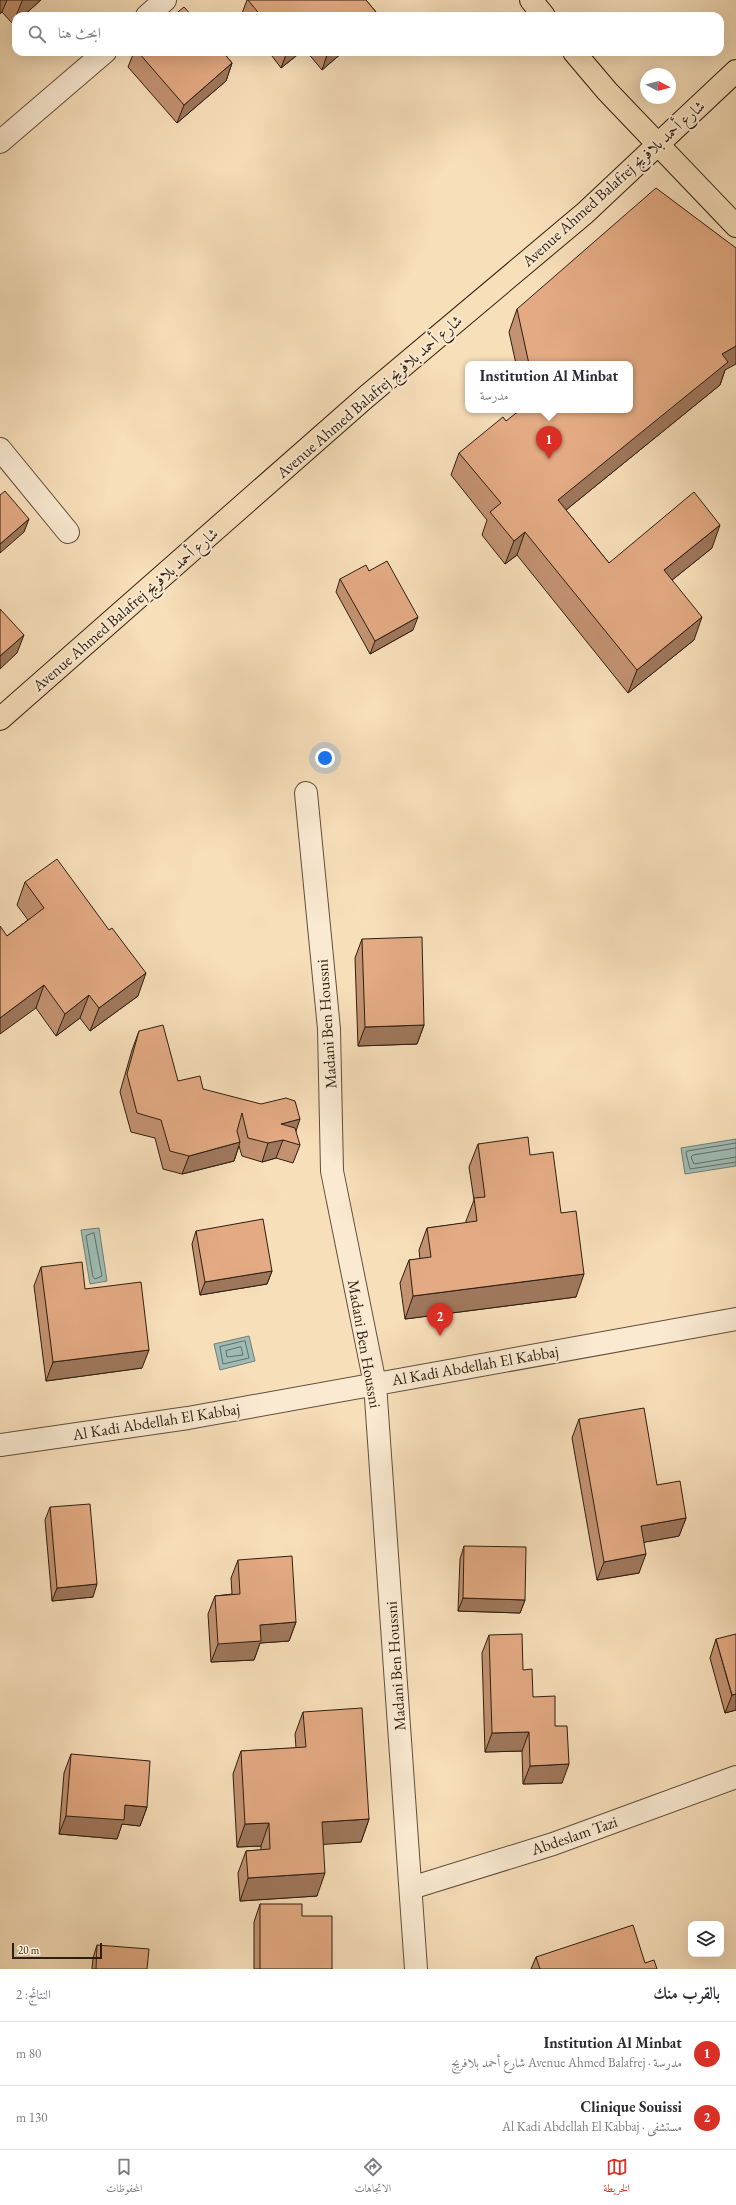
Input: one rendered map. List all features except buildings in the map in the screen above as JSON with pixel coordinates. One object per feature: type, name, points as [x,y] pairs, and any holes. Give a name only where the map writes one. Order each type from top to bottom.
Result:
[{"type":"main road","points":[[530,0],[540,12]]},
{"type":"main road","points":[[577,56],[607,91],[736,226]]},
{"type":"main road","name":"Avenue Ahmed Balafrej شارع أحمد بلافريج","points":[[0,719],[366,397],[585,213],[736,71]]},
{"type":"street","points":[[152,12],[165,0]]},
{"type":"street","points":[[0,142],[99,56]]},
{"type":"street","points":[[0,449],[68,532]]},
{"type":"street","name":"Madani Ben Houssni","points":[[306,793],[329,1028],[332,1171],[375,1384],[416,1969]]},
{"type":"street","name":"Al Kadi Abdellah El Kabbaj","points":[[0,1445],[188,1418],[736,1319]]},
{"type":"street","name":"Abdeslam Tazi","points":[[411,1888],[553,1844],[736,1777]]},
{"type":"water","points":[[736,1139],[736,1166],[685,1174],[681,1148]]},
{"type":"water","points":[[99,1228],[107,1281],[90,1284],[81,1230]]},
{"type":"water","points":[[249,1336],[255,1361],[220,1370],[214,1344]]},
{"type":"place","name":"Institution Al Minbat","points":[[549,459]]},
{"type":"place","name":"Clinique Souissi","points":[[440,1336]]}]
